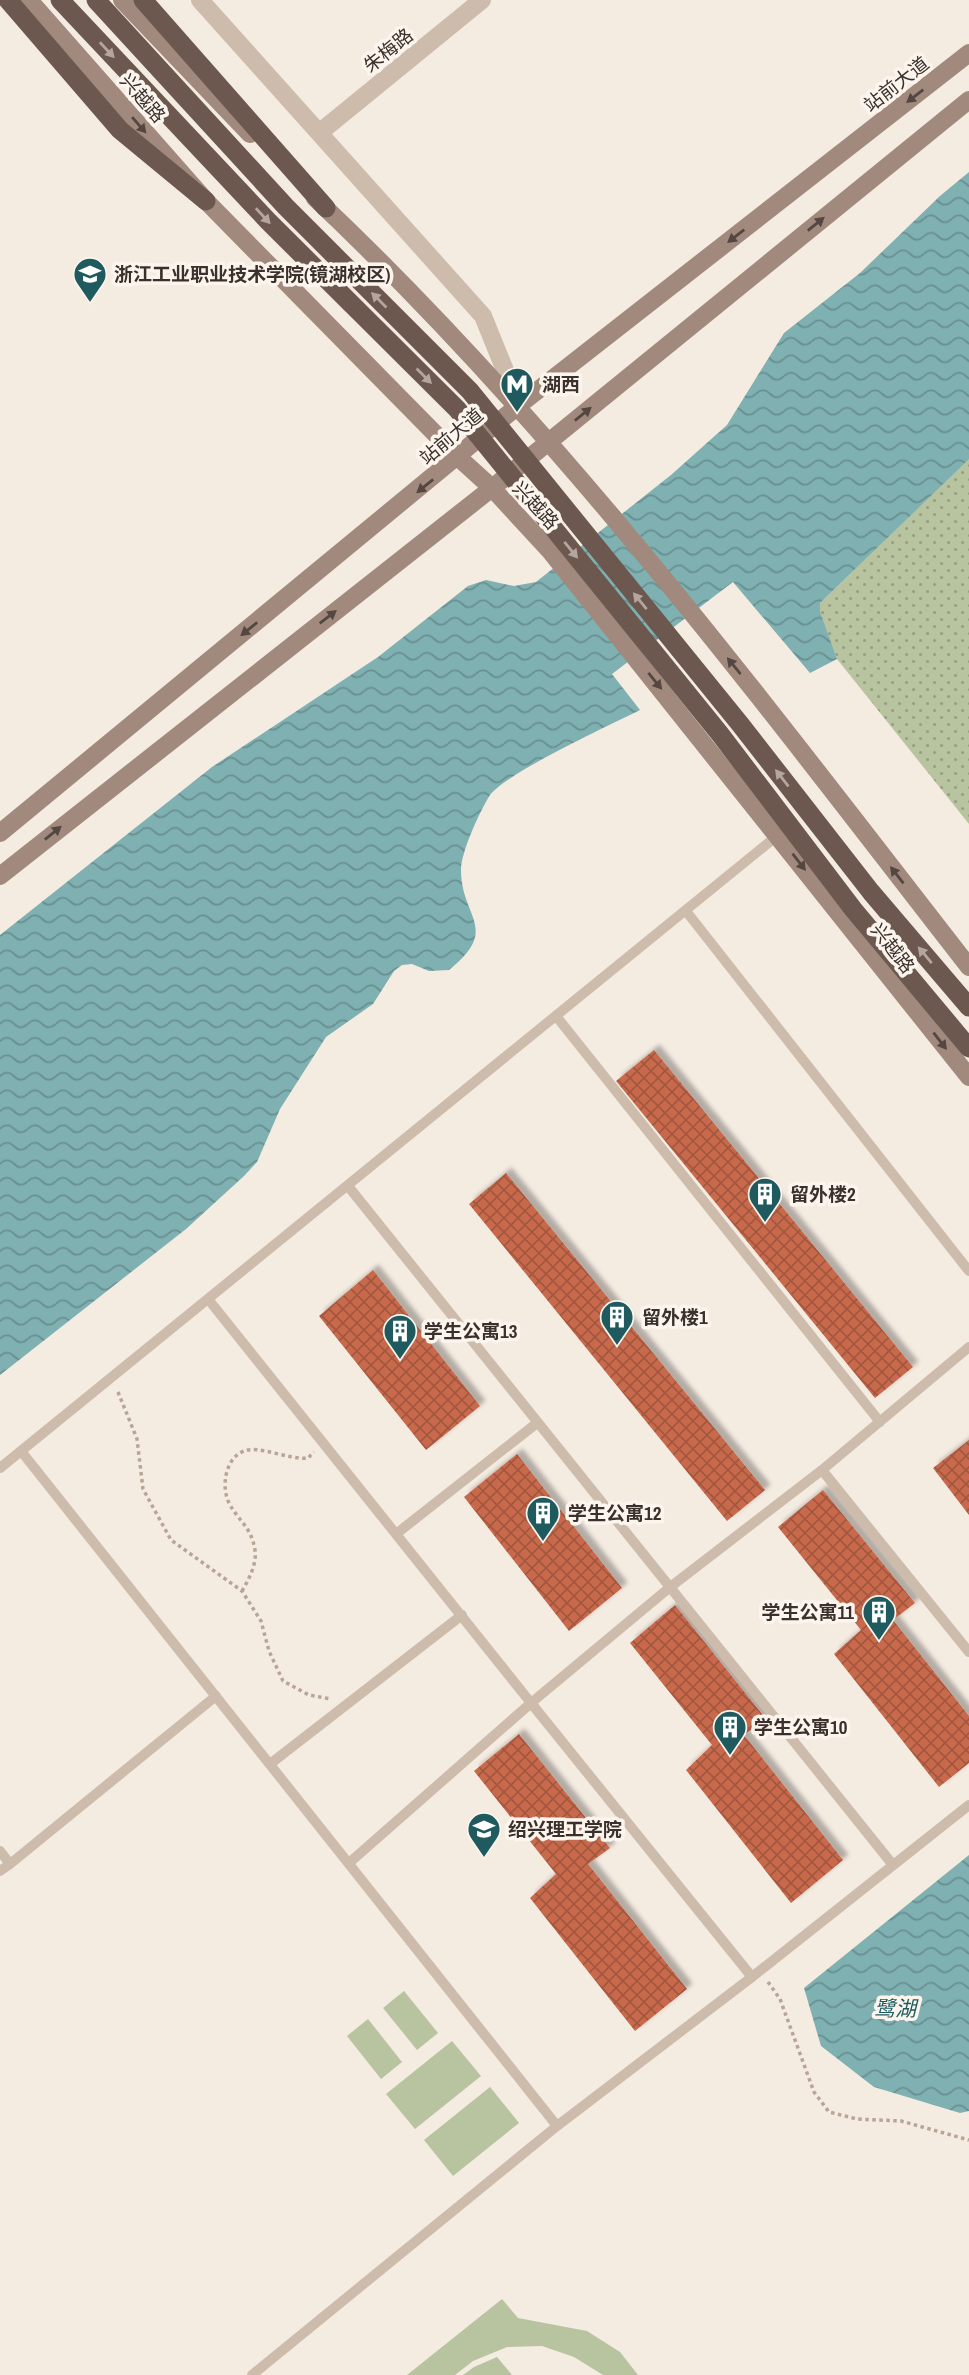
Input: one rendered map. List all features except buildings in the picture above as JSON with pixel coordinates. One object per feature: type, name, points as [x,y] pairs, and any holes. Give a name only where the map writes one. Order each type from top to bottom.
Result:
[{"type":"highway","points":[[8,0],[120,130],[206,201]]},
{"type":"highway","points":[[61,0],[269,222],[457,409],[720,734],[853,909],[969,1048]]},
{"type":"highway","points":[[96,0],[286,207],[470,391],[740,724],[871,892],[969,1007]]},
{"type":"highway","points":[[143,0],[326,208]]},
{"type":"main road","name":"兴越路","points":[[29,0],[206,201],[458,458],[492,488],[550,551],[969,1077]]},
{"type":"main road","points":[[122,0],[268,153],[326,208],[519,405],[550,440],[607,507],[776,719],[969,967]]},
{"type":"main road","name":"站前大道","points":[[0,833],[519,405],[969,53]]},
{"type":"main road","points":[[0,876],[492,488],[969,100]]},
{"type":"street","points":[[200,0],[484,316],[519,405]]},
{"type":"street","name":"朱梅路","points":[[319,133],[482,0]]},
{"type":"lane","points":[[0,1468],[778,835]]},
{"type":"lane","points":[[686,911],[969,1271]]},
{"type":"lane","points":[[556,1016],[880,1422]]},
{"type":"lane","points":[[348,1186],[893,1866]]},
{"type":"lane","points":[[208,1299],[531,1703],[756,1974]]},
{"type":"lane","points":[[348,1863],[531,1703],[669,1588],[822,1470],[969,1347]]},
{"type":"lane","points":[[396,1534],[537,1423]]},
{"type":"lane","points":[[21,1451],[557,2126]]},
{"type":"lane","points":[[822,1470],[969,1652]]},
{"type":"lane","points":[[270,1764],[462,1615]]},
{"type":"lane","points":[[0,1871],[216,1696]]},
{"type":"lane","points":[[252,2375],[557,2126],[756,1974],[969,1805]]},
{"type":"lane","points":[[0,1851],[10,1864]]},
{"type":"path","points":[[112,1377],[137,1439],[143,1489],[171,1540],[242,1591],[261,1621],[269,1651],[283,1681],[309,1695],[346,1705]]},
{"type":"path","points":[[242,1591],[250,1577],[256,1553],[249,1527],[229,1503],[224,1480],[231,1461],[243,1451],[258,1450],[292,1460],[308,1458],[323,1443]]},
{"type":"path","points":[[756,1974],[780,1999],[814,2092],[830,2112],[857,2119],[901,2121],[969,2140]]},
{"type":"green space","points":[[969,458],[969,824],[837,659],[819,612],[820,603]]},
{"type":"green space","points":[[404,1991],[438,2033],[417,2050],[383,2008]]},
{"type":"green space","points":[[368,2019],[402,2062],[381,2079],[347,2036]]},
{"type":"green space","points":[[452,2041],[481,2076],[415,2129],[386,2094]]},
{"type":"green space","points":[[490,2087],[519,2123],[453,2176],[424,2140]]},
{"type":"green space","points":[[502,2299],[518,2318],[587,2331],[620,2352],[638,2375],[603,2375],[574,2357],[542,2346],[507,2347],[473,2361],[455,2375],[407,2375]]},
{"type":"green space","points":[[497,2357],[512,2375],[463,2375],[474,2367]]},
{"type":"water","points":[[969,172],[969,459],[820,603],[820,612],[837,659],[810,673],[733,582],[612,674],[640,710],[516,775],[490,795],[486,802],[462,862],[463,886],[476,933],[464,956],[449,970],[429,971],[412,964],[402,965],[394,971],[373,1004],[326,1037],[280,1109],[257,1162],[244,1176],[186,1229],[0,1375],[0,935],[212,767],[378,657],[468,586],[486,580],[514,586],[536,582],[671,475],[727,425],[784,333],[860,273],[940,196]]},
{"type":"water","name":"鹭湖","points":[[969,1855],[969,2111],[960,2113],[874,2087],[821,2046],[804,1988]]},
{"type":"place","name":"浙江工业职业技术学院(镜湖校区)","points":[[90,304]]},
{"type":"place","name":"湖西","points":[[517,414]]},
{"type":"place","name":"留外楼2","points":[[765,1224]]},
{"type":"place","name":"留外楼1","points":[[617,1347]]},
{"type":"place","name":"学生公寓13","points":[[400,1361]]},
{"type":"place","name":"学生公寓12","points":[[543,1543]]},
{"type":"place","name":"学生公寓11","points":[[879,1642]]},
{"type":"place","name":"学生公寓10","points":[[730,1757]]},
{"type":"place","name":"绍兴理工学院","points":[[484,1859]]}]
